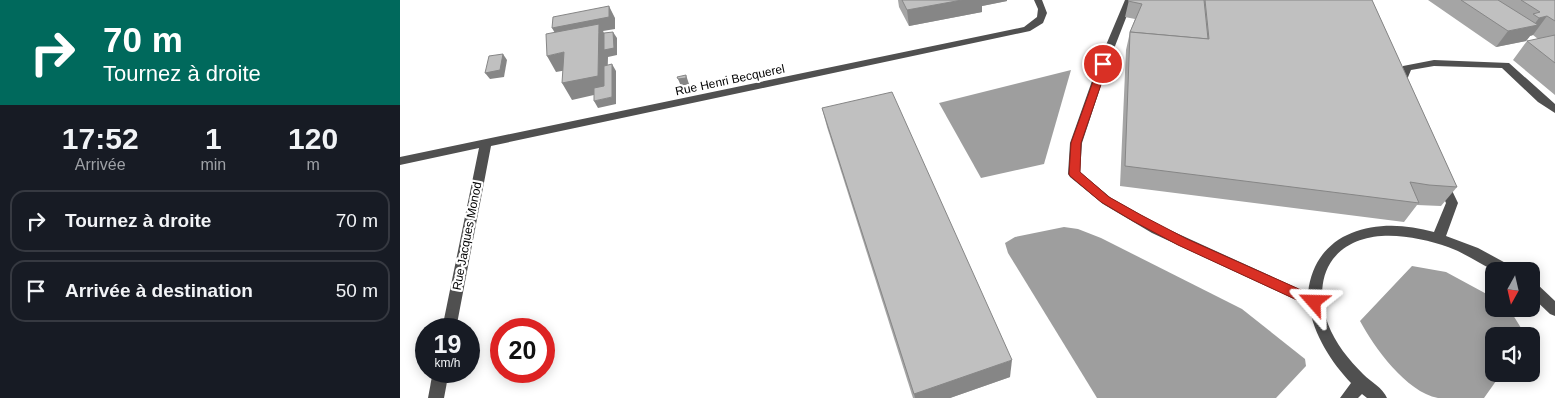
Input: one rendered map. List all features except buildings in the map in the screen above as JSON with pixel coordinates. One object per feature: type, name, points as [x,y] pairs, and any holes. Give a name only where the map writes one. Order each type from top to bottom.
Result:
[{"type":"street","name":"Rue Henri Becquerel","points":[[400,161],[798,79],[1027,29],[1037,24],[1043,16],[1044,9],[1038,0]]},
{"type":"street","points":[[1129,0],[1103,64],[1076,143],[1074,174],[1105,200],[1137,218],[1183,242],[1314,302]]},
{"type":"street","points":[[1409,100],[1401,82],[1407,68],[1434,63],[1505,65],[1542,100],[1555,109]]},
{"type":"street","name":"Rue Jacques Monod","points":[[451,318],[486,142]]},
{"type":"street","points":[[1438,170],[1452,203],[1438,239]]},
{"type":"street","points":[[1379,398],[1360,383],[1333,349],[1322,328],[1314,302],[1316,275],[1328,254],[1348,240],[1376,232],[1408,232],[1448,241],[1494,262]]},
{"type":"street","points":[[1540,296],[1555,310]]},
{"type":"street","points":[[436,398],[439,383]]},
{"type":"street","points":[[1348,398],[1360,383]]},
{"type":"shaded area","points":[[1071,70],[1044,164],[981,178],[939,103]]},
{"type":"shaded area","points":[[1064,227],[1078,229],[1101,238],[1242,309],[1305,359],[1306,366],[1276,398],[1097,398],[1008,253],[1005,243],[1015,237]]},
{"type":"shaded area","points":[[1412,266],[1446,272],[1485,293],[1485,318],[1515,318],[1520,327],[1485,327],[1485,382],[1495,382],[1484,398],[1438,398],[1426,394],[1403,378],[1382,355],[1360,321]]},
{"type":"route","points":[[1103,64],[1076,143],[1074,174],[1105,200],[1137,218],[1183,242],[1314,302]]}]
